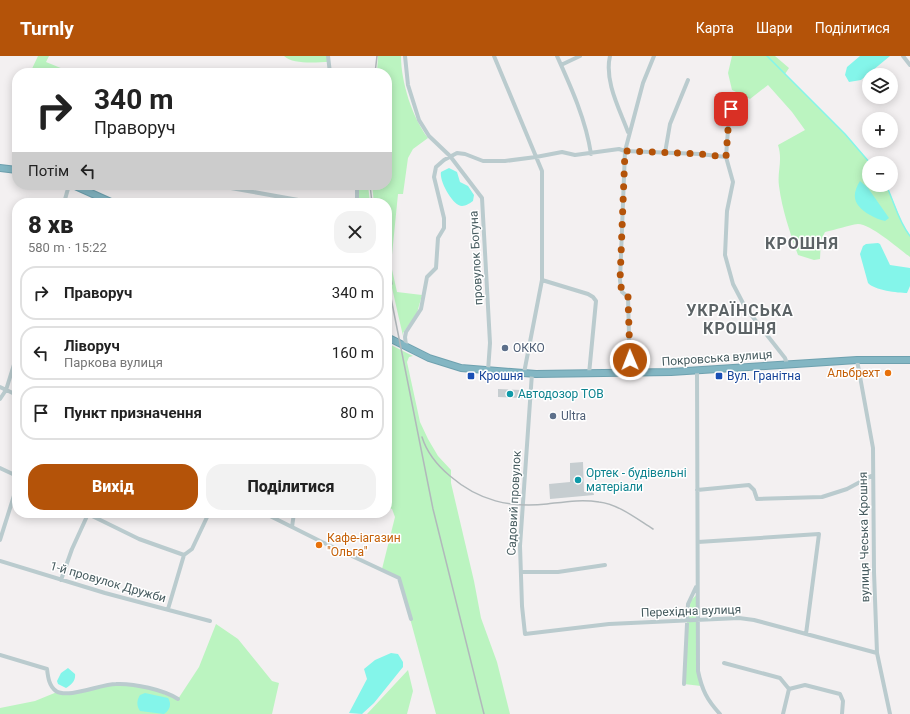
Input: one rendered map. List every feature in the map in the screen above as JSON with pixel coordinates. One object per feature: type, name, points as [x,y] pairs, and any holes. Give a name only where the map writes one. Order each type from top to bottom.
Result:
[{"type":"highway","points":[[0,168],[12,169]]},
{"type":"highway","points":[[84,190],[102,198]]},
{"type":"highway","name":"Покровська вулиця","points":[[392,339],[444,364],[461,368],[524,373],[589,374],[697,371],[856,360],[910,360]]},
{"type":"street","points":[[328,56],[329,68]]},
{"type":"street","name":"провулок Богуна","points":[[405,56],[408,85],[419,120],[429,136],[450,156],[482,198],[490,343],[488,371]]},
{"type":"street","points":[[494,56],[542,171],[542,280],[524,373]]},
{"type":"street","points":[[557,56],[572,91],[590,142],[591,154]]},
{"type":"street","points":[[561,65],[580,56]]},
{"type":"street","points":[[610,56],[609,67],[611,82],[629,133]]},
{"type":"street","points":[[630,373],[628,297],[622,292],[620,281],[625,151],[643,83],[654,56]]},
{"type":"street","points":[[903,56],[910,65]]},
{"type":"street","points":[[665,153],[670,124],[688,80]]},
{"type":"street","points":[[731,109],[729,116],[726,157],[733,182],[727,211],[725,255],[733,284],[745,307],[785,358],[787,364]]},
{"type":"street","points":[[406,346],[406,332],[420,309],[427,277],[436,268],[438,238],[444,228],[444,218],[434,176],[436,167],[450,156],[457,153],[465,154],[483,161],[536,157],[562,152],[575,155],[591,154],[619,149],[625,151],[726,157]]},
{"type":"street","points":[[242,190],[287,198]]},
{"type":"street","points":[[542,280],[588,294],[596,301],[589,374]]},
{"type":"street","name":"вулиця Чеська Крошня","points":[[856,360],[873,448],[874,572],[877,653],[890,714]]},
{"type":"street","points":[[0,399],[6,390],[12,371]]},
{"type":"street","points":[[697,371],[698,671],[701,686],[709,702],[720,714]]},
{"type":"street","name":"Садовий провулок","points":[[525,634],[520,546],[532,373]]},
{"type":"street","points":[[0,387],[12,393]]},
{"type":"street","points":[[0,468],[12,474]]},
{"type":"street","points":[[697,490],[749,485],[754,490],[757,498],[822,497],[847,489],[873,475]]},
{"type":"street","points":[[0,540],[12,502]]},
{"type":"street","points":[[61,580],[85,518]]},
{"type":"street","points":[[95,518],[139,540],[184,555]]},
{"type":"street","points":[[168,609],[184,555],[192,549],[207,518]]},
{"type":"street","points":[[275,518],[399,578],[412,619]]},
{"type":"street","points":[[292,526],[293,518]]},
{"type":"street","points":[[698,542],[819,534],[806,634]]},
{"type":"street","name":"1-й провулок Дружби","points":[[0,561],[104,593],[210,621]]},
{"type":"street","points":[[521,572],[558,572],[605,565]]},
{"type":"street","points":[[684,684],[688,604],[698,581]]},
{"type":"street","name":"Перехідна вулиця","points":[[525,634],[608,624],[739,618],[754,620],[877,653]]},
{"type":"street","points":[[0,656],[47,669],[51,686],[57,692],[66,693],[117,684],[170,694],[178,699]]},
{"type":"street","points":[[724,663],[780,678],[789,689]]},
{"type":"street","points":[[789,689],[805,685],[840,694],[843,701],[842,714]]},
{"type":"street","points":[[783,714],[789,689]]},
{"type":"green space","points":[[38,56],[49,56],[46,62],[61,68],[32,68]]},
{"type":"green space","points":[[284,56],[328,56],[329,62],[299,62],[288,59]]},
{"type":"green space","points":[[378,56],[401,56],[403,77],[408,99],[422,130],[428,138],[413,149],[408,158],[403,194],[398,194],[392,255],[392,198],[373,198],[373,190],[392,190],[392,68],[377,68]]},
{"type":"green space","points":[[732,56],[775,56],[789,68],[785,74],[845,134],[864,156],[862,156],[862,192],[889,192],[902,223],[910,236],[910,257],[877,232],[864,225],[858,224],[825,232],[821,240],[820,259],[814,260],[798,255],[780,195],[780,156],[778,145],[805,130],[792,112],[768,85],[750,99],[732,90],[728,73]]},
{"type":"green space","points":[[358,190],[369,190],[369,198],[359,198]]},
{"type":"green space","points":[[392,270],[397,292],[422,295],[417,313],[403,333],[403,336],[392,288]]},
{"type":"green space","points":[[392,346],[413,356],[409,357],[407,362],[420,422],[438,456],[451,470],[451,483],[481,618],[497,662],[510,714],[436,714],[399,578],[382,569],[395,517],[392,509]]},
{"type":"green space","points":[[698,593],[698,671],[701,686],[684,684],[688,604]]},
{"type":"green space","points":[[216,624],[238,639],[272,681],[279,683],[272,714],[0,714],[0,708],[35,701],[57,692],[66,693],[117,683],[150,689],[178,699],[199,667]]},
{"type":"green space","points":[[408,670],[413,691],[407,714],[367,714]]},
{"type":"water","points":[[860,56],[890,56],[876,68],[862,68],[861,80],[849,82],[845,75],[847,67]]},
{"type":"water","points":[[449,168],[457,172],[460,182],[468,186],[474,195],[473,201],[465,206],[458,205],[451,198],[444,187],[441,172]]},
{"type":"water","points":[[860,181],[862,183],[862,192],[871,192],[889,218],[885,221],[865,212],[856,201],[855,192]]},
{"type":"water","points":[[866,244],[880,244],[890,265],[910,268],[910,286],[907,293],[892,292],[875,288],[868,283],[860,254],[863,246]]},
{"type":"water","points":[[391,653],[398,654],[403,662],[403,667],[374,703],[362,714],[349,713],[367,679],[364,669],[375,660]]},
{"type":"water","points":[[68,668],[75,674],[75,679],[70,686],[66,688],[58,684],[57,681],[61,673]]},
{"type":"water","points":[[145,693],[168,698],[170,707],[168,711],[164,714],[140,711],[137,705],[138,701],[140,695]]},
{"type":"building","name":"Автодозор ТОВ","points":[[498,389],[522,390],[522,398],[498,397]]},
{"type":"building","name":"Ортек - будівельні матеріали","points":[[583,462],[584,492],[593,491],[594,495],[550,499],[549,484],[570,482],[570,463]]},
{"type":"waterway","points":[[767,56],[845,134],[864,156]]},
{"type":"waterway","points":[[889,192],[899,217],[910,236]]},
{"type":"railway","points":[[376,68],[377,56]]},
{"type":"railway","points":[[371,190],[371,198]]},
{"type":"railway","points":[[392,303],[433,509],[484,714]]},
{"type":"railway","points":[[422,437],[430,454],[446,472],[461,485],[484,497],[496,501],[520,505],[579,501],[606,503],[627,512],[653,529]]},
{"type":"place","name":"ОККО","points":[[505,348]]},
{"type":"place","name":"Альбрехт","points":[[888,373]]},
{"type":"place","name":"Крошня","points":[[471,376]]},
{"type":"place","name":"Вул. Гранітна","points":[[719,376]]},
{"type":"place","name":"Автодозор ТОВ","points":[[510,394]]},
{"type":"place","name":"Ultra","points":[[553,416]]},
{"type":"place","name":"Ортек - будівельні матеріали","points":[[578,480]]},
{"type":"place","name":"Кафе-іагазин \"Ольга\"","points":[[319,545]]},
{"type":"district","name":"КРОШНЯ","points":[[802,243]]},
{"type":"district","name":"УКРАЇНСЬКА КРОШНЯ","points":[[740,319]]},
{"type":"route","points":[[630,360],[628,297],[622,292],[620,281],[625,151],[700,154],[726,157],[729,116],[731,109]]}]
